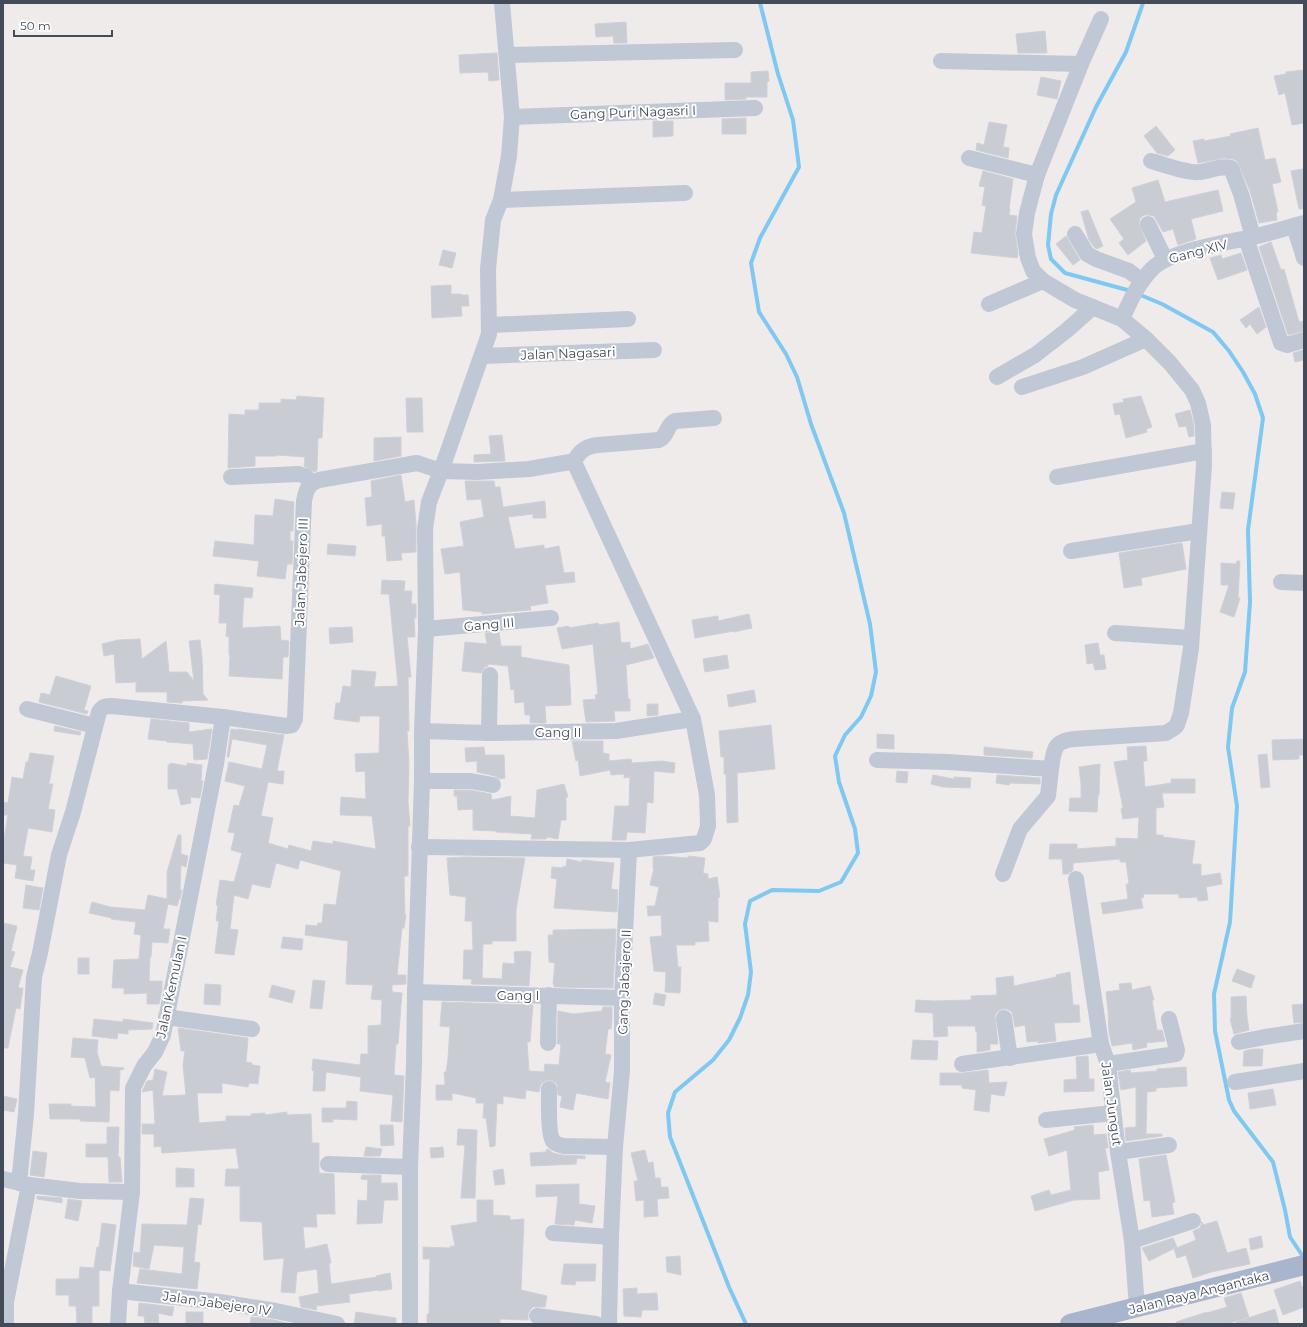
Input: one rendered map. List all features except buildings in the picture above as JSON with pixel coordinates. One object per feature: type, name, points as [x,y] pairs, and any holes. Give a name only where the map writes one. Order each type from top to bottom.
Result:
[{"type":"main road","name":"Jalan Raya Angantaka","points":[[1070,1324],[1296,1268]]},
{"type":"street","points":[[410,1324],[410,1167],[426,630],[425,529],[429,502],[489,334],[488,269],[491,240],[494,220],[501,200],[509,156],[512,116],[502,3]]},
{"type":"street","points":[[1004,874],[1020,829],[1048,796],[1054,754],[1056,746],[1060,742],[1074,739],[1166,732],[1177,725],[1181,713],[1191,638],[1204,451],[1203,425],[1198,403],[1192,390],[1170,363],[1146,339],[1122,319],[1075,300],[1043,281],[1034,272],[1028,258],[1024,234],[1027,213],[1037,175],[1081,64],[1101,20]]},
{"type":"street","points":[[507,55],[735,50]]},
{"type":"street","points":[[942,60],[1081,64]]},
{"type":"street","name":"Gang Puri Nagasri I","points":[[512,116],[755,108]]},
{"type":"street","points":[[969,158],[1037,175]]},
{"type":"street","points":[[1151,161],[1195,172],[1224,167],[1232,168],[1250,237],[1281,343],[1287,345],[1304,340]]},
{"type":"street","points":[[501,200],[685,193]]},
{"type":"street","points":[[1148,224],[1165,259]]},
{"type":"street","points":[[1299,225],[1304,258]]},
{"type":"street","name":"Gang XIV","points":[[1122,319],[1140,284],[1152,268],[1165,259],[1184,252],[1299,225]]},
{"type":"street","points":[[1075,234],[1087,254],[1096,259],[1129,271],[1140,284]]},
{"type":"street","points":[[988,304],[1043,281]]},
{"type":"street","points":[[997,377],[1035,355],[1066,331],[1092,307]]},
{"type":"street","points":[[490,325],[628,319]]},
{"type":"street","points":[[1022,387],[1083,367],[1146,339]]},
{"type":"street","name":"Jalan Nagasari","points":[[482,356],[654,350]]},
{"type":"street","points":[[573,463],[583,449],[594,445],[659,440],[664,437],[671,423],[675,421],[714,418]]},
{"type":"street","points":[[1057,477],[1204,451]]},
{"type":"street","points":[[231,476],[299,474],[305,476],[312,483],[318,480],[417,463],[441,471],[477,472],[529,469],[573,463]]},
{"type":"street","points":[[419,847],[629,850],[698,844],[704,839],[708,826],[707,795],[693,719],[580,472],[573,463]]},
{"type":"street","name":"Jalan Jabejero III","points":[[223,717],[286,726],[292,725],[295,720],[304,501],[307,488],[312,483]]},
{"type":"street","points":[[1071,551],[1199,531]]},
{"type":"street","points":[[1281,582],[1304,583]]},
{"type":"street","name":"Gang III","points":[[426,630],[551,618]]},
{"type":"street","points":[[1115,633],[1191,638]]},
{"type":"street","points":[[489,733],[490,675]]},
{"type":"street","points":[[6,1324],[4,1302],[24,1184],[26,1114],[34,977],[59,855],[73,812],[99,712],[106,706],[223,717]]},
{"type":"street","points":[[27,709],[95,726]]},
{"type":"street","name":"Jalan Kemulan I","points":[[118,1324],[120,1291],[132,1192],[133,1088],[144,1066],[160,1043],[163,1035],[216,764],[223,717]]},
{"type":"street","name":"Gang II","points":[[422,731],[489,733],[616,731],[693,719]]},
{"type":"street","points":[[877,760],[948,762],[1051,769]]},
{"type":"street","points":[[422,781],[471,781],[493,785]]},
{"type":"street","name":"Gang Jabajero II","points":[[609,1324],[615,1147],[622,1071],[622,998],[629,850]]},
{"type":"street","name":"Jalan Jungut","points":[[1076,879],[1101,1044],[1108,1064],[1118,1152],[1132,1241],[1137,1308]]},
{"type":"street","name":"Gang I","points":[[415,992],[466,995],[549,995],[622,998]]},
{"type":"street","points":[[548,1042],[549,995]]},
{"type":"street","points":[[166,1017],[252,1029]]},
{"type":"street","points":[[1004,1018],[1010,1058]]},
{"type":"street","points":[[1108,1064],[1176,1054],[1177,1050],[1169,1019]]},
{"type":"street","points":[[1239,1042],[1265,1036],[1304,1031]]},
{"type":"street","points":[[962,1064],[1101,1044]]},
{"type":"street","points":[[1235,1082],[1304,1071]]},
{"type":"street","points":[[549,1089],[550,1134],[554,1142],[558,1145],[564,1146],[615,1147]]},
{"type":"street","points":[[1046,1120],[1113,1113]]},
{"type":"street","points":[[1118,1152],[1169,1145]]},
{"type":"street","points":[[328,1164],[410,1167]]},
{"type":"street","points":[[3,1179],[24,1184],[80,1191],[132,1192]]},
{"type":"street","points":[[1132,1241],[1193,1221]]},
{"type":"street","points":[[554,1233],[611,1237]]},
{"type":"street","name":"Jalan Jabejero IV","points":[[120,1291],[220,1302],[276,1311],[330,1324]]},
{"type":"street","points":[[537,1316],[596,1324]]},
{"type":"waterway","points":[[746,1324],[729,1287],[670,1137],[668,1113],[675,1092],[713,1060],[729,1040],[740,1018],[748,995],[751,972],[745,924],[750,901],[772,890],[819,891],[841,882],[858,853],[855,829],[839,782],[835,756],[845,735],[861,717],[871,696],[876,672],[870,624],[844,513],[811,424],[797,377],[786,354],[759,312],[751,263],[760,238],[799,167],[793,120],[778,74],[760,3]]},
{"type":"waterway","points":[[1131,291],[1065,273],[1051,259],[1048,245],[1051,214],[1056,195],[1096,107],[1126,52],[1143,3]]},
{"type":"waterway","points":[[1138,294],[1162,304],[1213,332],[1229,351],[1243,372],[1255,394],[1263,418],[1248,530],[1250,602],[1245,672],[1232,708],[1228,747],[1237,806],[1230,922],[1214,994],[1215,1031],[1229,1100],[1234,1111],[1273,1162],[1290,1237],[1304,1258]]}]
